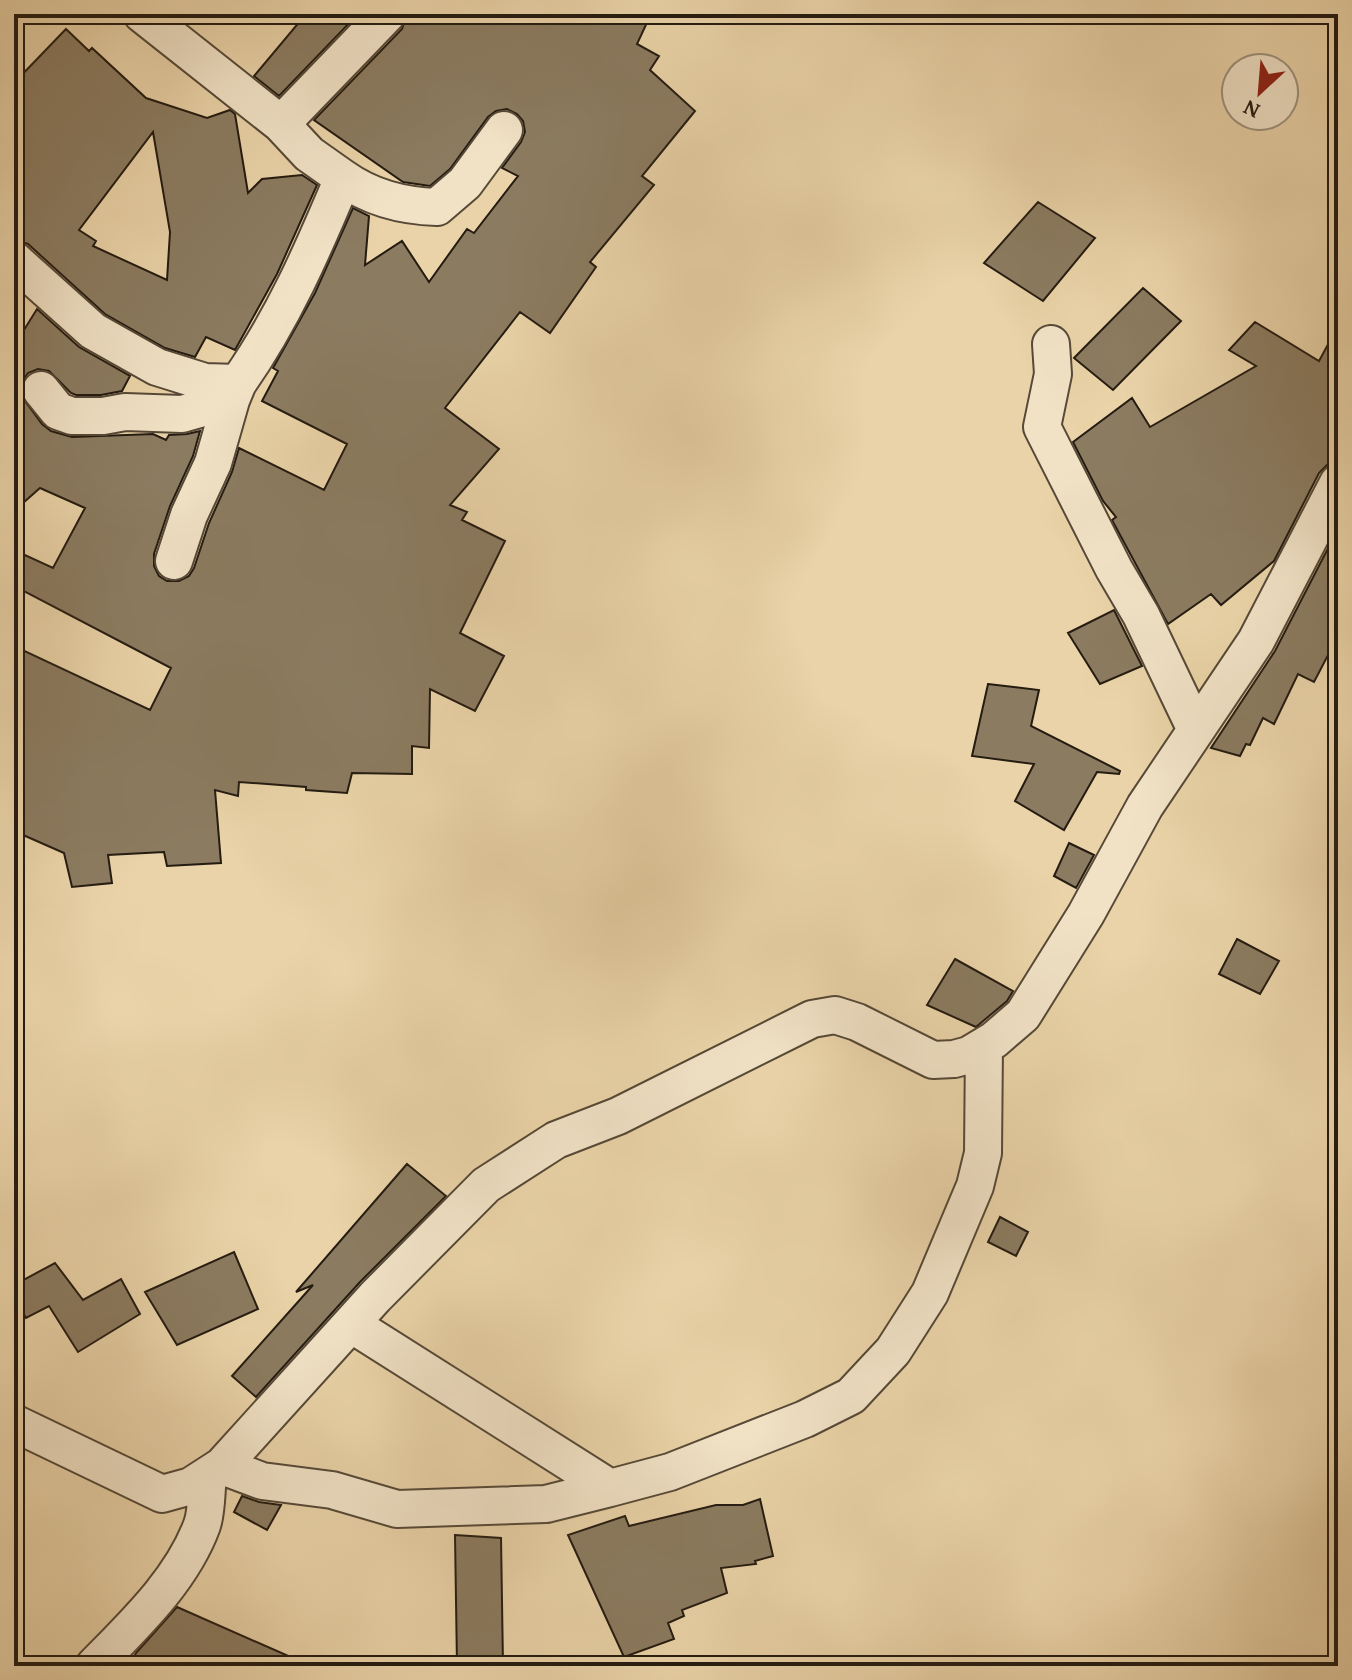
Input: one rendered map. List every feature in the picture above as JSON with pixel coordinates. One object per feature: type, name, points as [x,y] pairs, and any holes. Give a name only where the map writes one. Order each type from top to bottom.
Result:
[{"type":"street","points":[[142,14],[281,124],[309,154],[361,191],[384,199],[412,207],[437,207],[465,183],[504,130]]},
{"type":"street","points":[[281,124],[387,14]]},
{"type":"street","points":[[174,561],[189,515],[213,463],[234,392],[282,316],[343,178]]},
{"type":"street","points":[[14,260],[57,302],[93,331],[157,367],[234,392]]},
{"type":"street","points":[[1051,344],[1053,374],[1042,427],[1114,569],[1141,615],[1196,730]]},
{"type":"street","points":[[41,390],[58,411],[72,416],[125,412],[182,414],[234,392]]},
{"type":"street","points":[[14,1423],[162,1494],[191,1486],[215,1471],[486,1185],[556,1140],[618,1116],[812,1019],[835,1015],[857,1022],[933,1060],[969,1055],[984,1046],[1023,1015],[1086,914],[1145,806],[1256,641],[1338,483]]},
{"type":"street","points":[[215,1471],[332,1490],[397,1509],[546,1504],[670,1472],[805,1419],[851,1396],[893,1351],[930,1293],[975,1186],[983,1153],[984,1046]]},
{"type":"street","points":[[351,1324],[610,1488]]},
{"type":"street","points":[[94,1666],[135,1624],[180,1568],[203,1523],[215,1471]]},
{"type":"building","points":[[306,14],[358,14],[279,96],[254,76]]},
{"type":"building","points":[[407,14],[651,14],[637,44],[659,56],[650,70],[695,111],[642,176],[654,185],[590,262],[596,267],[550,333],[520,312],[445,408],[499,449],[450,505],[467,512],[462,520],[505,541],[460,633],[504,656],[475,711],[430,689],[429,748],[412,746],[412,774],[352,773],[347,793],[239,782],[238,796],[215,790],[221,863],[167,866],[164,852],[108,855],[112,883],[72,887],[64,853],[14,831],[14,646],[150,710],[171,668],[14,586],[14,578],[25,555],[53,568],[85,508],[40,488],[14,511],[14,346],[37,309],[79,347],[130,376],[122,391],[76,395],[49,371],[38,369],[28,373],[22,382],[20,394],[42,424],[51,431],[72,437],[153,434],[166,440],[169,435],[200,431],[154,554],[154,566],[159,576],[167,581],[179,581],[189,576],[194,568],[239,448],[324,490],[347,444],[262,401],[278,371],[273,368],[315,293],[353,208],[369,216],[365,265],[402,241],[429,282],[467,229],[474,233],[518,176],[502,168],[525,132],[523,121],[507,109],[496,111],[488,117],[450,169],[430,186],[403,182],[314,120],[402,29]]},
{"type":"building","points":[[66,29],[89,51],[92,48],[146,98],[207,118],[230,110],[235,114],[248,193],[262,179],[302,175],[317,185],[277,274],[235,350],[206,337],[195,357],[165,348],[105,314],[28,244],[14,240],[14,83]],"holes":[[[153,132],[170,232],[167,280],[93,246],[96,241],[79,230]]]},
{"type":"building","points":[[1038,202],[1095,238],[1043,301],[984,263]]},
{"type":"building","points":[[1143,288],[1181,321],[1113,390],[1074,358]]},
{"type":"building","points":[[1255,322],[1319,361],[1338,326],[1338,462],[1327,465],[1319,473],[1274,561],[1221,605],[1211,594],[1168,624],[1112,520],[1116,517],[1103,501],[1073,442],[1132,398],[1150,427],[1256,366],[1229,350]]},
{"type":"building","points":[[1338,529],[1338,636],[1314,682],[1298,674],[1274,724],[1263,718],[1250,745],[1246,744],[1240,756],[1211,748],[1275,651]]},
{"type":"building","points":[[1114,610],[1142,666],[1100,684],[1068,633]]},
{"type":"building","points":[[988,684],[1039,690],[1031,726],[1120,771],[1119,774],[1097,772],[1064,830],[1015,801],[1034,764],[972,756]]},
{"type":"building","points":[[1069,843],[1094,855],[1076,888],[1054,876]]},
{"type":"building","points":[[1237,939],[1279,961],[1260,994],[1219,974]]},
{"type":"building","points":[[955,959],[1013,991],[1007,1001],[976,1027],[927,1005]]},
{"type":"building","points":[[407,1164],[446,1196],[360,1282],[256,1397],[232,1376],[313,1285],[296,1292]]},
{"type":"building","points":[[1000,1217],[1028,1232],[1016,1256],[988,1242]]},
{"type":"building","points":[[234,1252],[258,1309],[177,1345],[145,1292]]},
{"type":"building","points":[[55,1263],[83,1300],[121,1279],[140,1314],[78,1352],[49,1306],[26,1318],[14,1297],[14,1285]]},
{"type":"building","points":[[242,1496],[281,1505],[267,1530],[234,1512]]},
{"type":"building","points":[[760,1499],[773,1556],[755,1561],[756,1564],[721,1568],[727,1593],[682,1610],[684,1616],[668,1623],[674,1639],[624,1657],[568,1535],[625,1516],[629,1526],[716,1505],[743,1505]]},
{"type":"building","points":[[455,1535],[501,1538],[503,1666],[457,1666]]},
{"type":"building","points":[[177,1607],[311,1666],[129,1666],[136,1653]]}]
